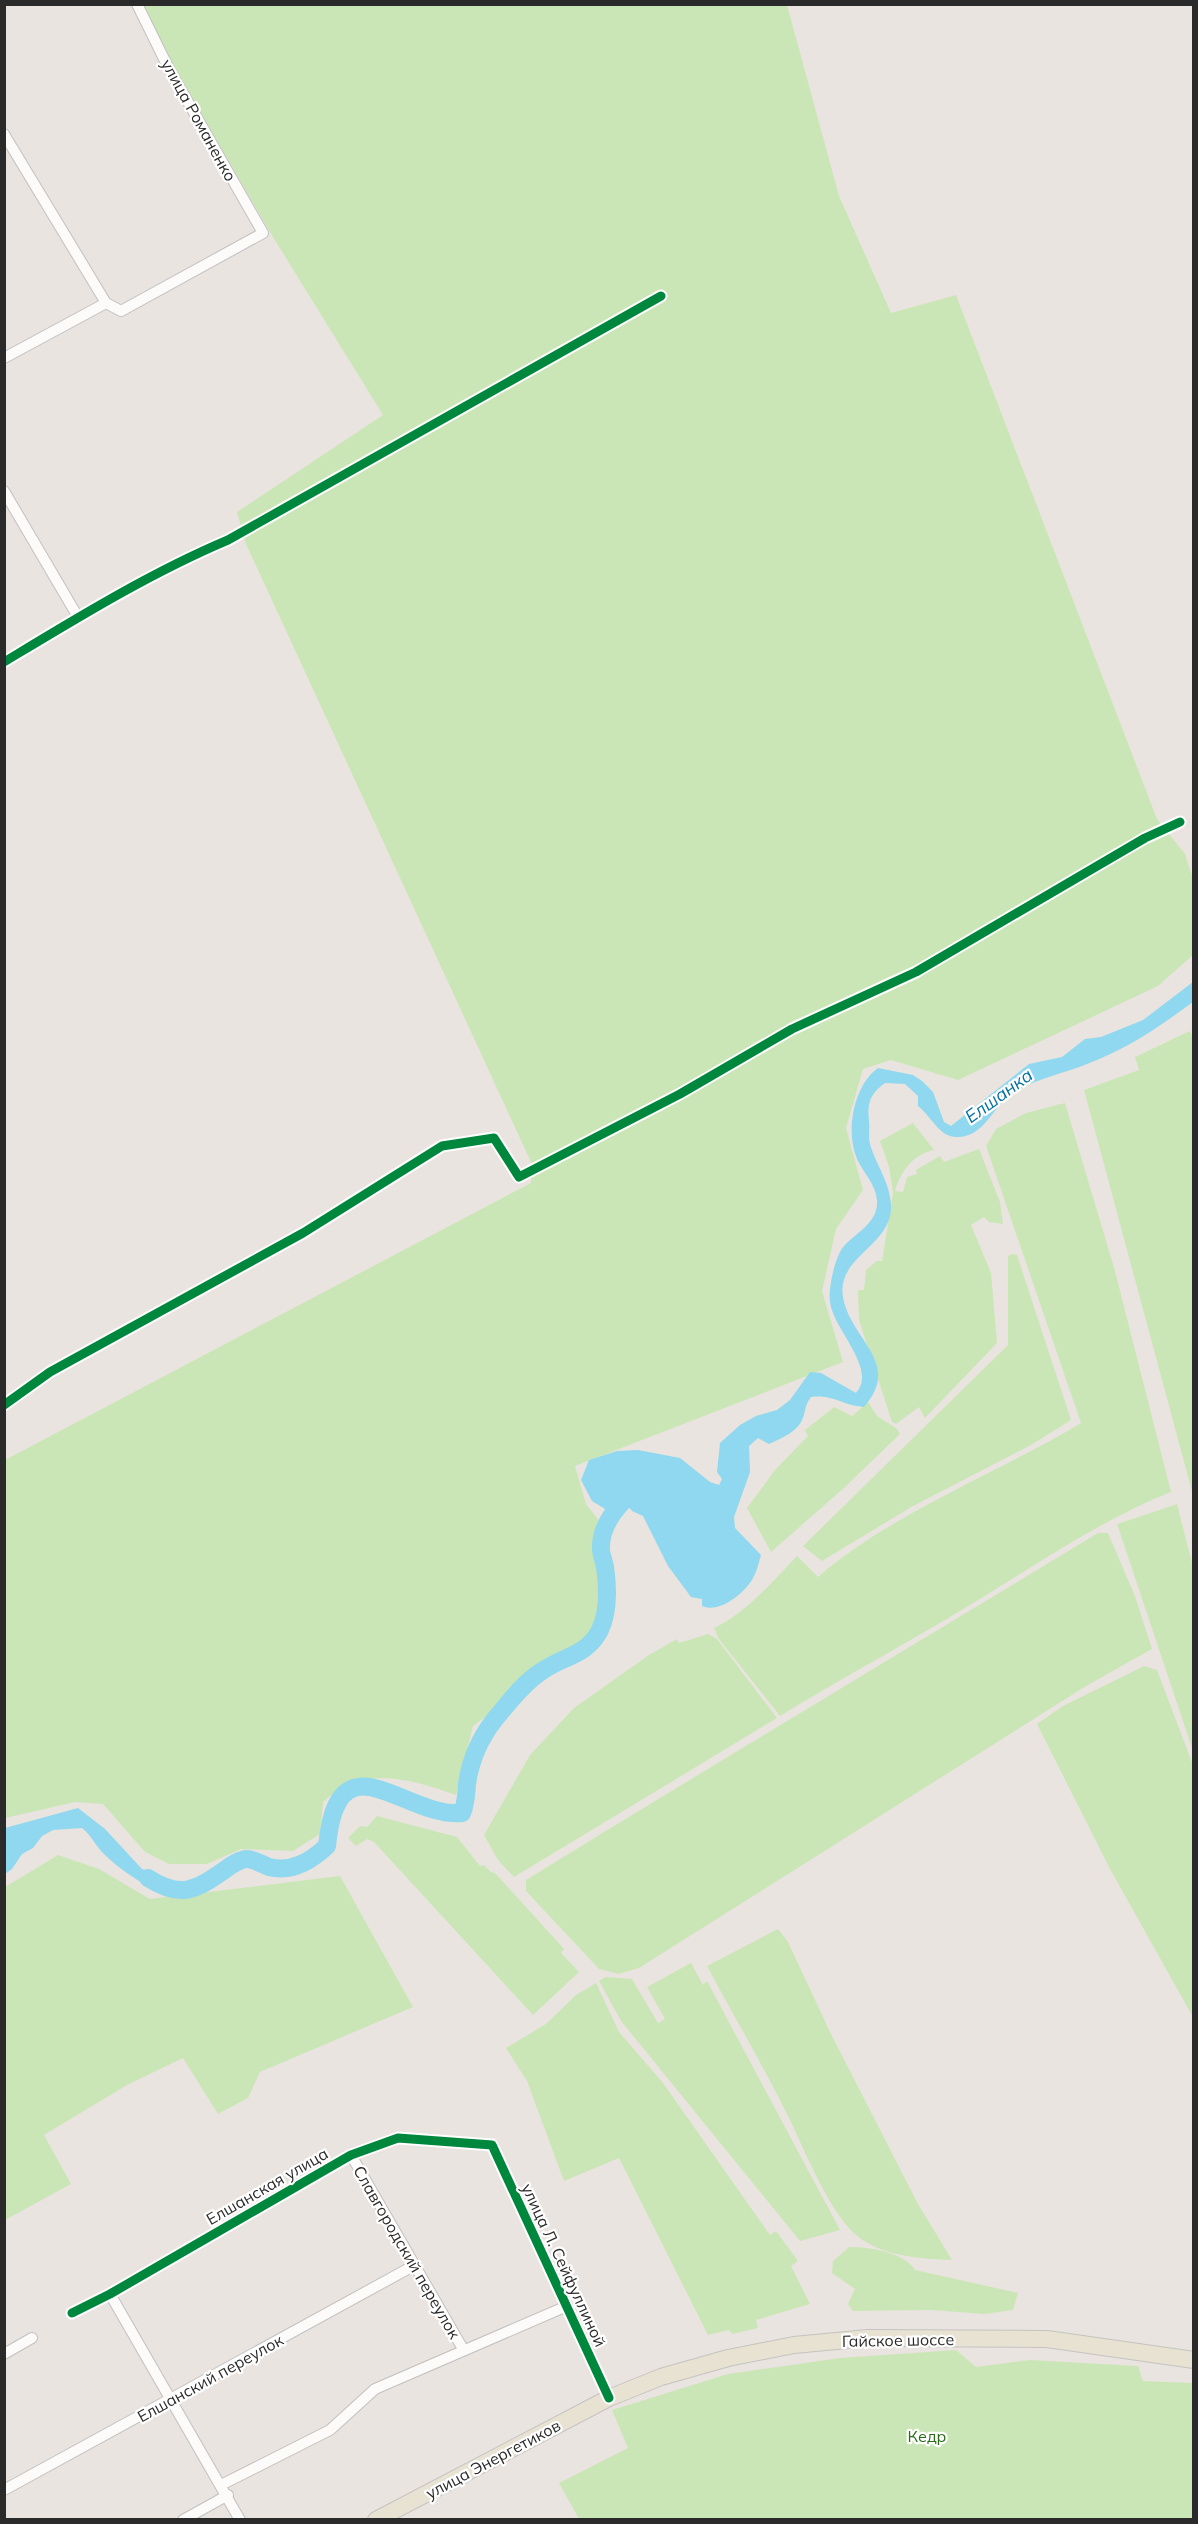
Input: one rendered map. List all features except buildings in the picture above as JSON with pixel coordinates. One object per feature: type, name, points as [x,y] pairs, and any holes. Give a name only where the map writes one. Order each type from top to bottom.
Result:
[{"type":"main road","name":"Гайское шоссе","points":[[609,2398],[661,2377],[728,2358],[794,2345],[868,2338],[1047,2339],[1194,2360]]},
{"type":"main road","name":"улица Энергетиков","points":[[376,2520],[609,2398]]},
{"type":"street","name":"улица Романенко","points":[[106,303],[121,311],[263,233],[168,66],[137,4]]},
{"type":"street","points":[[4,134],[106,303],[4,358]]},
{"type":"street","points":[[4,662],[78,617],[200,552],[228,540],[661,296]]},
{"type":"street","points":[[4,491],[78,617]]},
{"type":"street","points":[[4,1405],[50,1372],[303,1233],[442,1146],[494,1138],[519,1177],[680,1094],[792,1029],[916,972],[1145,838],[1180,822]]},
{"type":"street","name":"Елшанская улица","points":[[72,2313],[110,2294],[351,2155],[398,2138],[492,2145]]},
{"type":"street","name":"улица Л. Сейфуллиной","points":[[492,2145],[609,2398]]},
{"type":"street","name":"Славгородский переулок","points":[[351,2155],[464,2349]]},
{"type":"street","name":"Елшанский переулок","points":[[4,2490],[415,2265]]},
{"type":"street","points":[[110,2294],[170,2400],[228,2495],[240,2520]]},
{"type":"street","points":[[221,2484],[330,2430],[375,2389],[464,2349],[480,2346],[567,2306]]},
{"type":"street","points":[[4,2354],[32,2338]]},
{"type":"street","points":[[183,2520],[228,2495]]},
{"type":"green space","points":[[138,5],[787,5],[839,196],[891,313],[956,295],[1157,819],[1185,854],[1193,879],[1193,955],[1158,986],[958,1080],[891,1060],[863,1069],[846,1128],[863,1190],[836,1229],[822,1291],[843,1362],[575,1466],[586,1504],[600,1522],[600,1615],[587,1641],[473,1726],[456,1795],[422,1784],[388,1778],[354,1783],[338,1790],[323,1802],[320,1834],[293,1851],[241,1849],[207,1864],[169,1864],[145,1852],[103,1804],[75,1802],[5,1818],[5,1460],[531,1183],[531,1162],[246,544],[237,512],[383,415],[273,237]]},
{"type":"green space","points":[[1190,1031],[1194,1041],[1193,1495],[1084,1090],[1139,1070],[1135,1057]]},
{"type":"green space","points":[[1065,1103],[1115,1271],[1171,1492],[1091,1531],[942,1622],[780,1716],[719,1639],[714,1628],[748,1605],[797,1556],[818,1577],[878,1533],[1081,1423],[986,1146],[996,1129],[1026,1113]]},
{"type":"green space","points":[[913,1123],[934,1150],[920,1155],[908,1165],[895,1191],[903,1192],[907,1177],[917,1174],[916,1170],[940,1156],[944,1162],[979,1149],[1000,1202],[1003,1224],[989,1222],[984,1217],[971,1225],[991,1273],[997,1343],[925,1418],[919,1407],[896,1424],[892,1422],[859,1320],[858,1290],[864,1290],[866,1270],[877,1261],[882,1261],[893,1192],[889,1167],[880,1141]]},
{"type":"green space","points":[[1017,1255],[1071,1420],[1031,1445],[913,1506],[822,1561],[803,1546],[1008,1345],[1008,1256]]},
{"type":"green space","points":[[868,1402],[877,1416],[896,1428],[900,1434],[845,1487],[771,1552],[747,1508],[775,1470],[808,1436],[805,1430],[834,1407],[852,1416]]},
{"type":"green space","points":[[1177,1504],[1193,1567],[1193,1751],[1117,1524]]},
{"type":"green space","points":[[1098,1533],[1108,1533],[1135,1596],[1152,1649],[1086,1686],[639,1968],[619,1974],[599,1969],[526,1891],[526,1880]]},
{"type":"green space","points":[[708,1634],[717,1639],[777,1718],[514,1877],[498,1860],[484,1835],[530,1755],[574,1708],[649,1655],[677,1639],[679,1643]]},
{"type":"green space","points":[[1144,1666],[1157,1670],[1193,1765],[1193,2017],[1110,1869],[1037,1724],[1063,1706]]},
{"type":"green space","points":[[377,1816],[457,1837],[480,1866],[484,1865],[495,1873],[564,1949],[561,1953],[579,1972],[533,2015],[374,1842],[367,1839],[356,1846],[348,1838],[360,1826],[367,1827]]},
{"type":"green space","points":[[58,1855],[99,1869],[150,1899],[340,1876],[413,2007],[260,2072],[248,2098],[218,2114],[183,2058],[127,2085],[44,2135],[71,2184],[5,2220],[5,1887]]},
{"type":"green space","points":[[778,1929],[788,1942],[831,2034],[918,2204],[952,2260],[902,2255],[877,2248],[856,2235],[845,2224],[825,2193],[775,2090],[707,1966]]},
{"type":"green space","points":[[691,1963],[703,1985],[707,1981],[840,2230],[800,2241],[621,2021],[599,1981],[606,1977],[632,1979],[658,2023],[665,2019],[647,1987]]},
{"type":"green space","points":[[596,1983],[619,2032],[663,2083],[770,2235],[776,2231],[798,2261],[791,2266],[810,2304],[756,2320],[758,2328],[732,2334],[729,2330],[708,2335],[619,2158],[564,2181],[527,2081],[506,2048],[546,2024],[576,1995]]},
{"type":"green space","points":[[849,2247],[866,2248],[895,2255],[915,2270],[1018,2293],[1013,2310],[985,2314],[930,2310],[853,2311],[848,2304],[855,2289],[832,2273],[833,2261]]},
{"type":"green space","name":"Кедр","points":[[956,2350],[976,2367],[1030,2360],[1138,2366],[1143,2381],[1193,2383],[1193,2519],[579,2519],[559,2483],[628,2448],[612,2410],[728,2374],[840,2358]]},
{"type":"water","points":[[1193,982],[1193,1002],[1168,1020],[1102,1058],[1032,1083],[1014,1092],[1000,1104],[981,1127],[965,1136],[955,1137],[944,1133],[918,1106],[918,1096],[905,1084],[885,1083],[873,1095],[869,1109],[869,1141],[888,1189],[891,1205],[889,1219],[883,1231],[848,1271],[843,1283],[843,1297],[848,1312],[876,1364],[878,1377],[875,1391],[864,1407],[831,1398],[811,1397],[800,1424],[792,1432],[769,1444],[758,1438],[749,1446],[750,1472],[734,1517],[735,1528],[761,1555],[753,1578],[738,1596],[716,1607],[702,1606],[702,1599],[691,1597],[668,1566],[643,1516],[632,1511],[624,1501],[613,1506],[610,1512],[592,1501],[581,1480],[589,1460],[617,1451],[638,1450],[680,1458],[710,1482],[719,1485],[722,1479],[717,1472],[720,1443],[740,1425],[756,1416],[777,1410],[790,1400],[810,1372],[821,1373],[856,1393],[861,1383],[862,1372],[833,1313],[830,1289],[835,1265],[841,1251],[871,1221],[877,1208],[876,1194],[872,1184],[853,1148],[852,1122],[863,1085],[878,1068],[913,1075],[922,1081],[933,1092],[944,1122],[951,1126],[1029,1064],[1062,1057],[1085,1039],[1101,1037],[1143,1020]]},
{"type":"water","points":[[78,1808],[105,1829],[142,1869],[170,1890],[168,1893],[161,1892],[134,1878],[104,1854],[82,1828],[53,1830],[42,1836],[33,1848],[22,1854],[12,1869],[5,1874],[5,1828]]},
{"type":"waterway","name":"Елшанка","points":[[148,1878],[170,1889],[180,1890],[198,1886],[245,1859],[277,1868],[301,1864],[327,1846],[334,1812],[345,1793],[359,1787],[377,1789],[440,1811],[462,1813],[474,1757],[481,1741],[495,1720],[530,1680],[550,1666],[581,1650],[595,1639],[600,1630],[607,1599],[605,1567],[601,1554],[604,1530],[619,1505],[641,1487]]},
{"type":"cycle path","points":[[4,662],[114,597],[228,540],[661,296]]},
{"type":"cycle path","points":[[4,1405],[50,1372],[303,1233],[442,1146],[494,1138],[519,1177],[680,1094],[792,1029],[916,972],[1145,838],[1180,822]]},
{"type":"cycle path","points":[[72,2313],[110,2294],[351,2155],[398,2138],[492,2145],[609,2398]]}]
